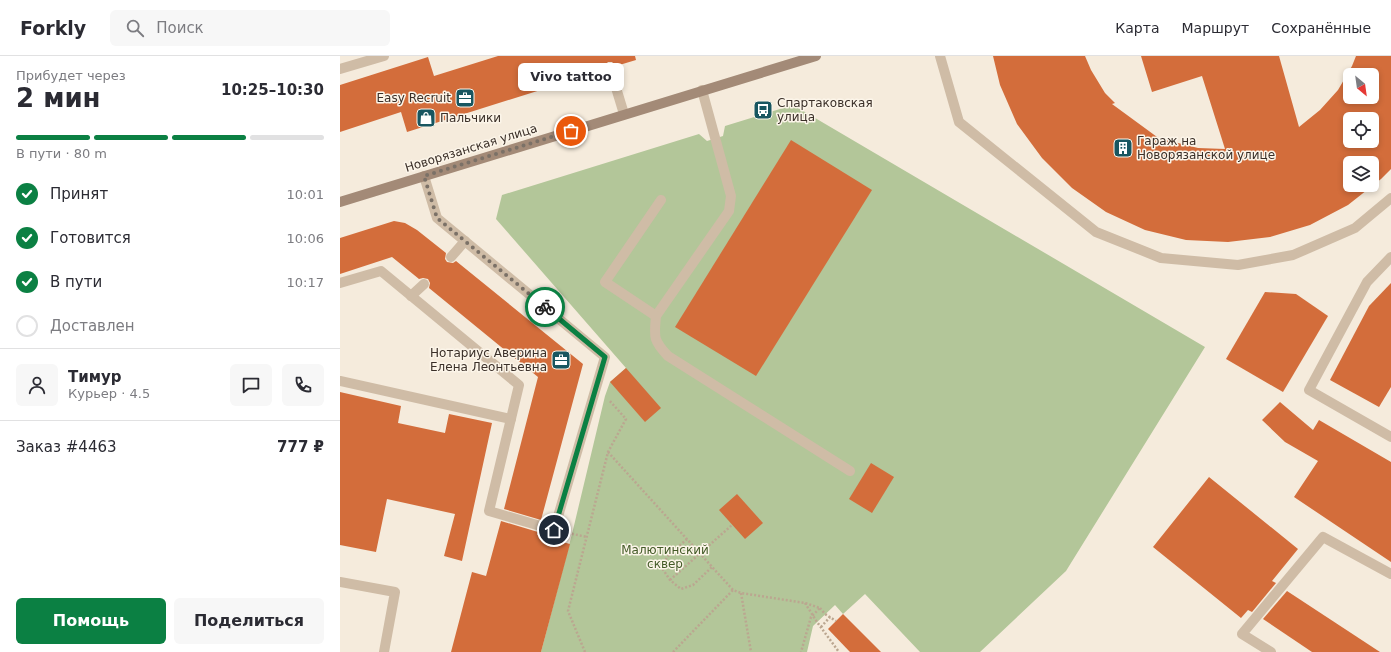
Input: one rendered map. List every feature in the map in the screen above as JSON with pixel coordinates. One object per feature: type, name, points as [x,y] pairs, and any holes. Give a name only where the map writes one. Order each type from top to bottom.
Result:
[{"type":"street","name":"Новорязанская улица","points":[[340,202],[816,56]]},
{"type":"lane","points":[[340,69],[384,56]]},
{"type":"lane","points":[[940,56],[959,122],[1096,232],[1161,258],[1238,265],[1293,255],[1355,228],[1391,198]]},
{"type":"lane","points":[[610,68],[624,114]]},
{"type":"lane","points":[[702,90],[731,196],[729,211],[656,316],[654,331],[657,344],[668,356],[850,471]]},
{"type":"lane","points":[[340,284],[381,271],[520,385],[489,511],[554,530],[605,357],[437,218],[424,176]]},
{"type":"lane","points":[[656,316],[606,282],[661,200]]},
{"type":"lane","points":[[451,257],[465,241]]},
{"type":"lane","points":[[1391,257],[1367,282],[1309,390],[1391,437]]},
{"type":"lane","points":[[411,296],[424,284]]},
{"type":"lane","points":[[340,381],[511,419]]},
{"type":"lane","points":[[1271,652],[1242,634],[1323,536],[1391,574]]},
{"type":"lane","points":[[340,582],[395,592],[384,652]]},
{"type":"path","points":[[584,651],[568,610],[608,452],[626,419],[596,385]]},
{"type":"path","points":[[608,452],[733,590],[741,593],[805,603],[820,608],[836,621]]},
{"type":"path","points":[[670,580],[732,525]]},
{"type":"path","points":[[572,534],[587,537]]},
{"type":"path","points":[[687,539],[667,557],[662,568],[670,580],[681,589],[693,585],[712,567]]},
{"type":"path","points":[[673,652],[733,590]]},
{"type":"path","points":[[741,593],[751,652]]},
{"type":"path","points":[[805,603],[839,652]]},
{"type":"path","points":[[801,652],[811,617],[820,608]]},
{"type":"path","points":[[821,627],[830,617]]},
{"type":"green space","name":"Малютинский сквер","points":[[793,105],[1205,347],[1066,571],[980,652],[920,652],[865,594],[843,614],[835,605],[813,626],[807,652],[541,652],[572,534],[605,396],[610,382],[626,368],[496,219],[502,195],[699,134],[707,141],[723,136],[725,126]]},
{"type":"building","points":[[498,56],[635,56],[636,60],[616,66],[612,62],[608,62],[604,66],[604,70],[407,132],[401,112],[340,132],[340,85],[428,57],[434,76]]},
{"type":"building","name":"Гараж на Новорязанской улице","points":[[993,56],[1085,56],[1091,70],[1105,93],[1115,103],[1112,104],[1168,145],[1166,140],[1198,148],[1225,149],[1202,76],[1152,92],[1141,56],[1279,56],[1299,127],[1320,110],[1338,90],[1343,81],[1343,104],[1379,104],[1379,68],[1351,68],[1356,56],[1391,56],[1391,169],[1379,181],[1379,156],[1343,156],[1343,192],[1364,192],[1348,205],[1310,225],[1270,237],[1228,242],[1186,240],[1145,230],[1106,212],[1072,188],[1042,158],[1017,124],[1000,85]]},
{"type":"building","points":[[791,140],[872,190],[756,376],[675,327]]},
{"type":"building","points":[[394,221],[405,223],[417,230],[446,253],[445,259],[447,262],[453,263],[456,261],[583,364],[541,520],[504,509],[538,377],[429,288],[430,283],[428,279],[419,279],[392,257],[340,274],[340,238]]},
{"type":"building","points":[[1391,283],[1391,387],[1379,407],[1330,380],[1369,306]]},
{"type":"building","points":[[1265,292],[1296,294],[1328,316],[1283,392],[1226,359]]},
{"type":"building","points":[[626,368],[661,408],[645,422],[610,382]]},
{"type":"building","points":[[340,392],[401,406],[398,423],[445,433],[449,414],[492,423],[462,561],[444,556],[455,514],[387,499],[376,552],[340,545]]},
{"type":"building","points":[[1280,402],[1313,430],[1319,420],[1391,462],[1391,562],[1294,497],[1318,461],[1285,442],[1262,420]]},
{"type":"building","points":[[871,463],[894,477],[872,513],[849,499]]},
{"type":"building","points":[[1209,477],[1298,549],[1272,581],[1276,583],[1252,612],[1248,610],[1241,618],[1153,547]]},
{"type":"building","points":[[737,494],[763,523],[745,539],[719,510]]},
{"type":"building","points":[[501,521],[538,532],[537,535],[570,544],[541,652],[451,652],[472,572],[486,576]]},
{"type":"building","points":[[1287,591],[1380,652],[1312,652],[1263,619]]},
{"type":"building","points":[[843,614],[881,652],[850,652],[828,629]]},
{"type":"way so far","points":[[545,307],[437,218],[424,176],[571,131]]},
{"type":"place","name":"Easy Recruit","points":[[465,98]]},
{"type":"place","name":"Спартаковская улица","points":[[763,110]]},
{"type":"place","name":"Пальчики","points":[[426,118]]},
{"type":"place","name":"Vivo tattoo","points":[[571,131]]},
{"type":"place","name":"Гараж на Новорязанской улице","points":[[1123,148]]},
{"type":"place","name":"Нотариус Аверина Елена Леонтьевна","points":[[561,360]]},
{"type":"route","points":[[545,307],[605,357],[554,530]]}]
